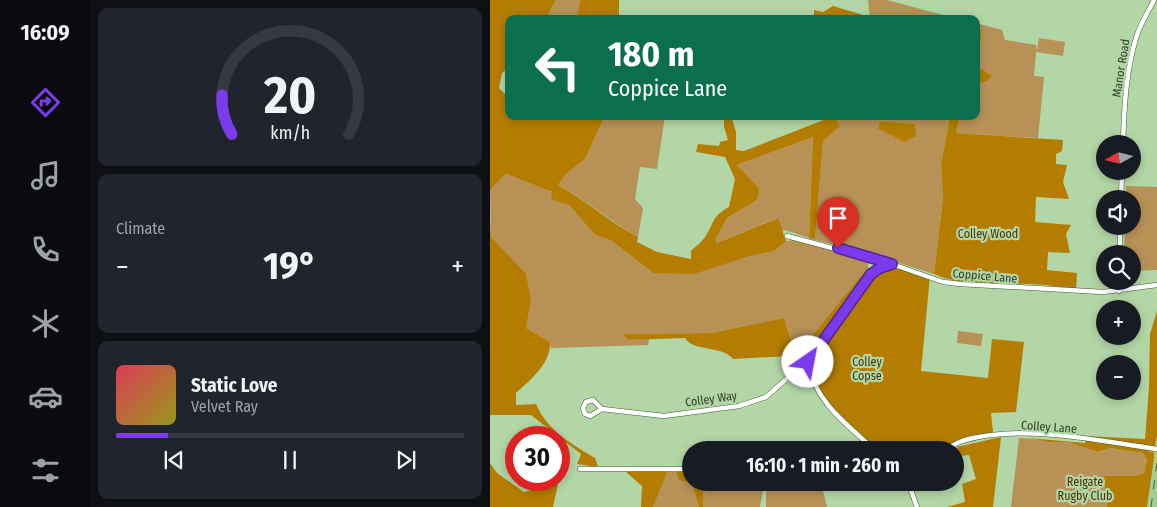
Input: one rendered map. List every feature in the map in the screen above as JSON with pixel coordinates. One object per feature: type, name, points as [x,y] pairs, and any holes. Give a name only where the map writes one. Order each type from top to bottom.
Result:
[{"type":"street","name":"Manor Road","points":[[1124,135],[1127,92],[1134,43],[1140,26],[1154,0]]},
{"type":"street","name":"Coppice Lane","points":[[787,236],[892,264],[943,282],[1049,291],[1119,291],[1157,285]]},
{"type":"street","name":"Colley Way","points":[[602,408],[664,416],[752,403],[766,397],[808,362],[871,274],[880,268],[892,264]]},
{"type":"street","points":[[808,362],[810,371],[826,402],[844,423],[864,441]]},
{"type":"street","name":"Colley Lane","points":[[962,441],[1041,434],[1157,449]]},
{"type":"street","points":[[580,468],[682,470]]},
{"type":"street","points":[[911,491],[917,507]]},
{"type":"shaded area","points":[[1154,452],[1157,452],[1157,507],[1147,507]]},
{"type":"green space","points":[[490,0],[556,0],[548,15],[505,15],[505,71],[502,73],[499,88],[505,94],[505,120],[603,120],[585,159],[566,174],[558,185],[638,237],[637,242],[657,252],[691,259],[691,251],[704,239],[716,217],[729,207],[735,179],[725,157],[696,152],[698,144],[719,146],[720,142],[728,140],[724,120],[732,120],[736,132],[736,150],[744,151],[824,120],[836,120],[840,126],[823,141],[815,240],[809,238],[813,137],[737,165],[760,189],[757,200],[727,218],[715,240],[717,243],[778,218],[786,241],[774,251],[749,256],[694,274],[653,273],[612,241],[594,234],[570,206],[551,199],[552,192],[506,174],[490,190]]},
{"type":"green space","points":[[556,0],[580,0],[578,15],[548,15]]},
{"type":"green space","points":[[580,0],[619,0],[619,15],[578,15]]},
{"type":"green space","points":[[868,0],[887,0],[943,15],[870,15]]},
{"type":"green space","points":[[833,6],[863,15],[814,15],[814,10],[823,12]]},
{"type":"green space","points":[[980,24],[1002,30],[1005,40],[1036,45],[1037,51],[1039,38],[1065,42],[1063,56],[1036,52],[1034,76],[1044,77],[1038,138],[956,133],[959,120],[980,120],[980,83],[987,81],[980,70],[982,33],[980,32]]},
{"type":"green space","points":[[980,68],[992,76],[987,81],[980,83]]},
{"type":"green space","points":[[603,120],[664,120],[657,169],[640,167],[635,199],[643,208],[638,237],[558,185],[566,174],[585,159]]},
{"type":"green space","points":[[836,120],[949,120],[941,164],[943,198],[934,274],[868,253],[815,240],[823,141],[839,126]],"holes":[[[880,121],[915,124],[904,142],[878,129]]]},
{"type":"green space","name":"Colley Wood","points":[[949,120],[959,120],[956,133],[1063,140],[1062,151],[1056,154],[1056,164],[1067,165],[1063,182],[1069,199],[1036,197],[1035,222],[1071,225],[1066,234],[1070,253],[1048,252],[1047,270],[1077,273],[1076,290],[1032,284],[974,283],[947,279],[934,274],[943,198],[941,164]]},
{"type":"green space","points":[[880,121],[915,124],[916,136],[904,142],[878,129]]},
{"type":"green space","points":[[813,137],[809,238],[785,230],[782,231],[777,218],[717,243],[715,240],[727,218],[757,200],[760,189],[737,165]]},
{"type":"green space","points":[[506,174],[552,192],[552,199],[570,206],[594,234],[612,241],[653,273],[774,251],[786,241],[794,240],[868,260],[868,267],[811,339],[791,341],[784,318],[711,333],[622,334],[628,340],[649,339],[648,345],[551,348],[550,342],[526,328],[531,301],[502,250],[491,237],[490,190]]},
{"type":"green space","points":[[1126,186],[1157,187],[1157,270],[1141,271],[1141,245],[1124,245],[1125,235],[1141,235],[1141,190],[1126,190]]},
{"type":"green space","points":[[490,218],[491,237],[526,274],[531,301],[526,328],[550,342],[547,357],[539,371],[516,393],[516,405],[536,404],[550,426],[545,426],[531,415],[490,415]]},
{"type":"green space","name":"Colley Copse","points":[[892,264],[930,276],[921,371],[988,378],[992,339],[1024,342],[1016,412],[991,413],[993,432],[983,438],[963,441],[864,441],[851,431],[818,390],[808,362],[871,274],[880,267]]},
{"type":"green space","points":[[868,267],[870,270],[808,355],[733,359],[722,352],[694,345],[685,338],[628,340],[622,334],[711,333],[784,318],[791,341],[810,339]]},
{"type":"green space","points":[[1157,311],[1157,436],[1155,447],[1149,447],[1148,451],[1154,452],[1154,458],[1147,507],[1107,507],[1104,476],[1135,476],[1144,473],[1147,460],[1143,453],[1110,448],[1098,452],[1068,442],[1051,442],[1028,438],[1085,443],[1086,436],[1145,439],[1149,387],[1150,334]]},
{"type":"green space","points":[[958,331],[983,334],[981,346],[957,343]]},
{"type":"green space","points":[[1001,437],[993,507],[947,507],[965,502],[964,483],[976,479],[969,455],[964,456],[964,445]]},
{"type":"green space","name":"Reigate Rugby Club","points":[[1019,438],[1068,442],[1098,452],[1110,448],[1143,453],[1147,460],[1144,473],[1135,476],[1104,476],[1107,507],[1011,507]]},
{"type":"green space","points":[[570,442],[595,458],[598,467],[577,464],[581,454],[570,445]]},
{"type":"green space","points":[[490,463],[497,473],[505,479],[505,491],[556,491],[553,507],[490,507]]},
{"type":"green space","points":[[626,470],[668,471],[653,507],[641,507],[642,486]]},
{"type":"green space","points":[[668,471],[676,472],[679,480],[682,481],[682,491],[694,491],[699,507],[653,507]]},
{"type":"green space","points":[[676,472],[682,472],[682,481],[679,480]]},
{"type":"green space","points":[[694,491],[703,491],[703,507],[699,507]]},
{"type":"green space","points":[[703,491],[763,491],[760,507],[703,507]]},
{"type":"green space","points":[[767,491],[823,491],[827,507],[766,507]]},
{"type":"railway","points":[[1151,507],[1157,463]]},
{"type":"route","points":[[808,362],[813,352],[871,274],[880,268],[892,264],[838,248]]}]
